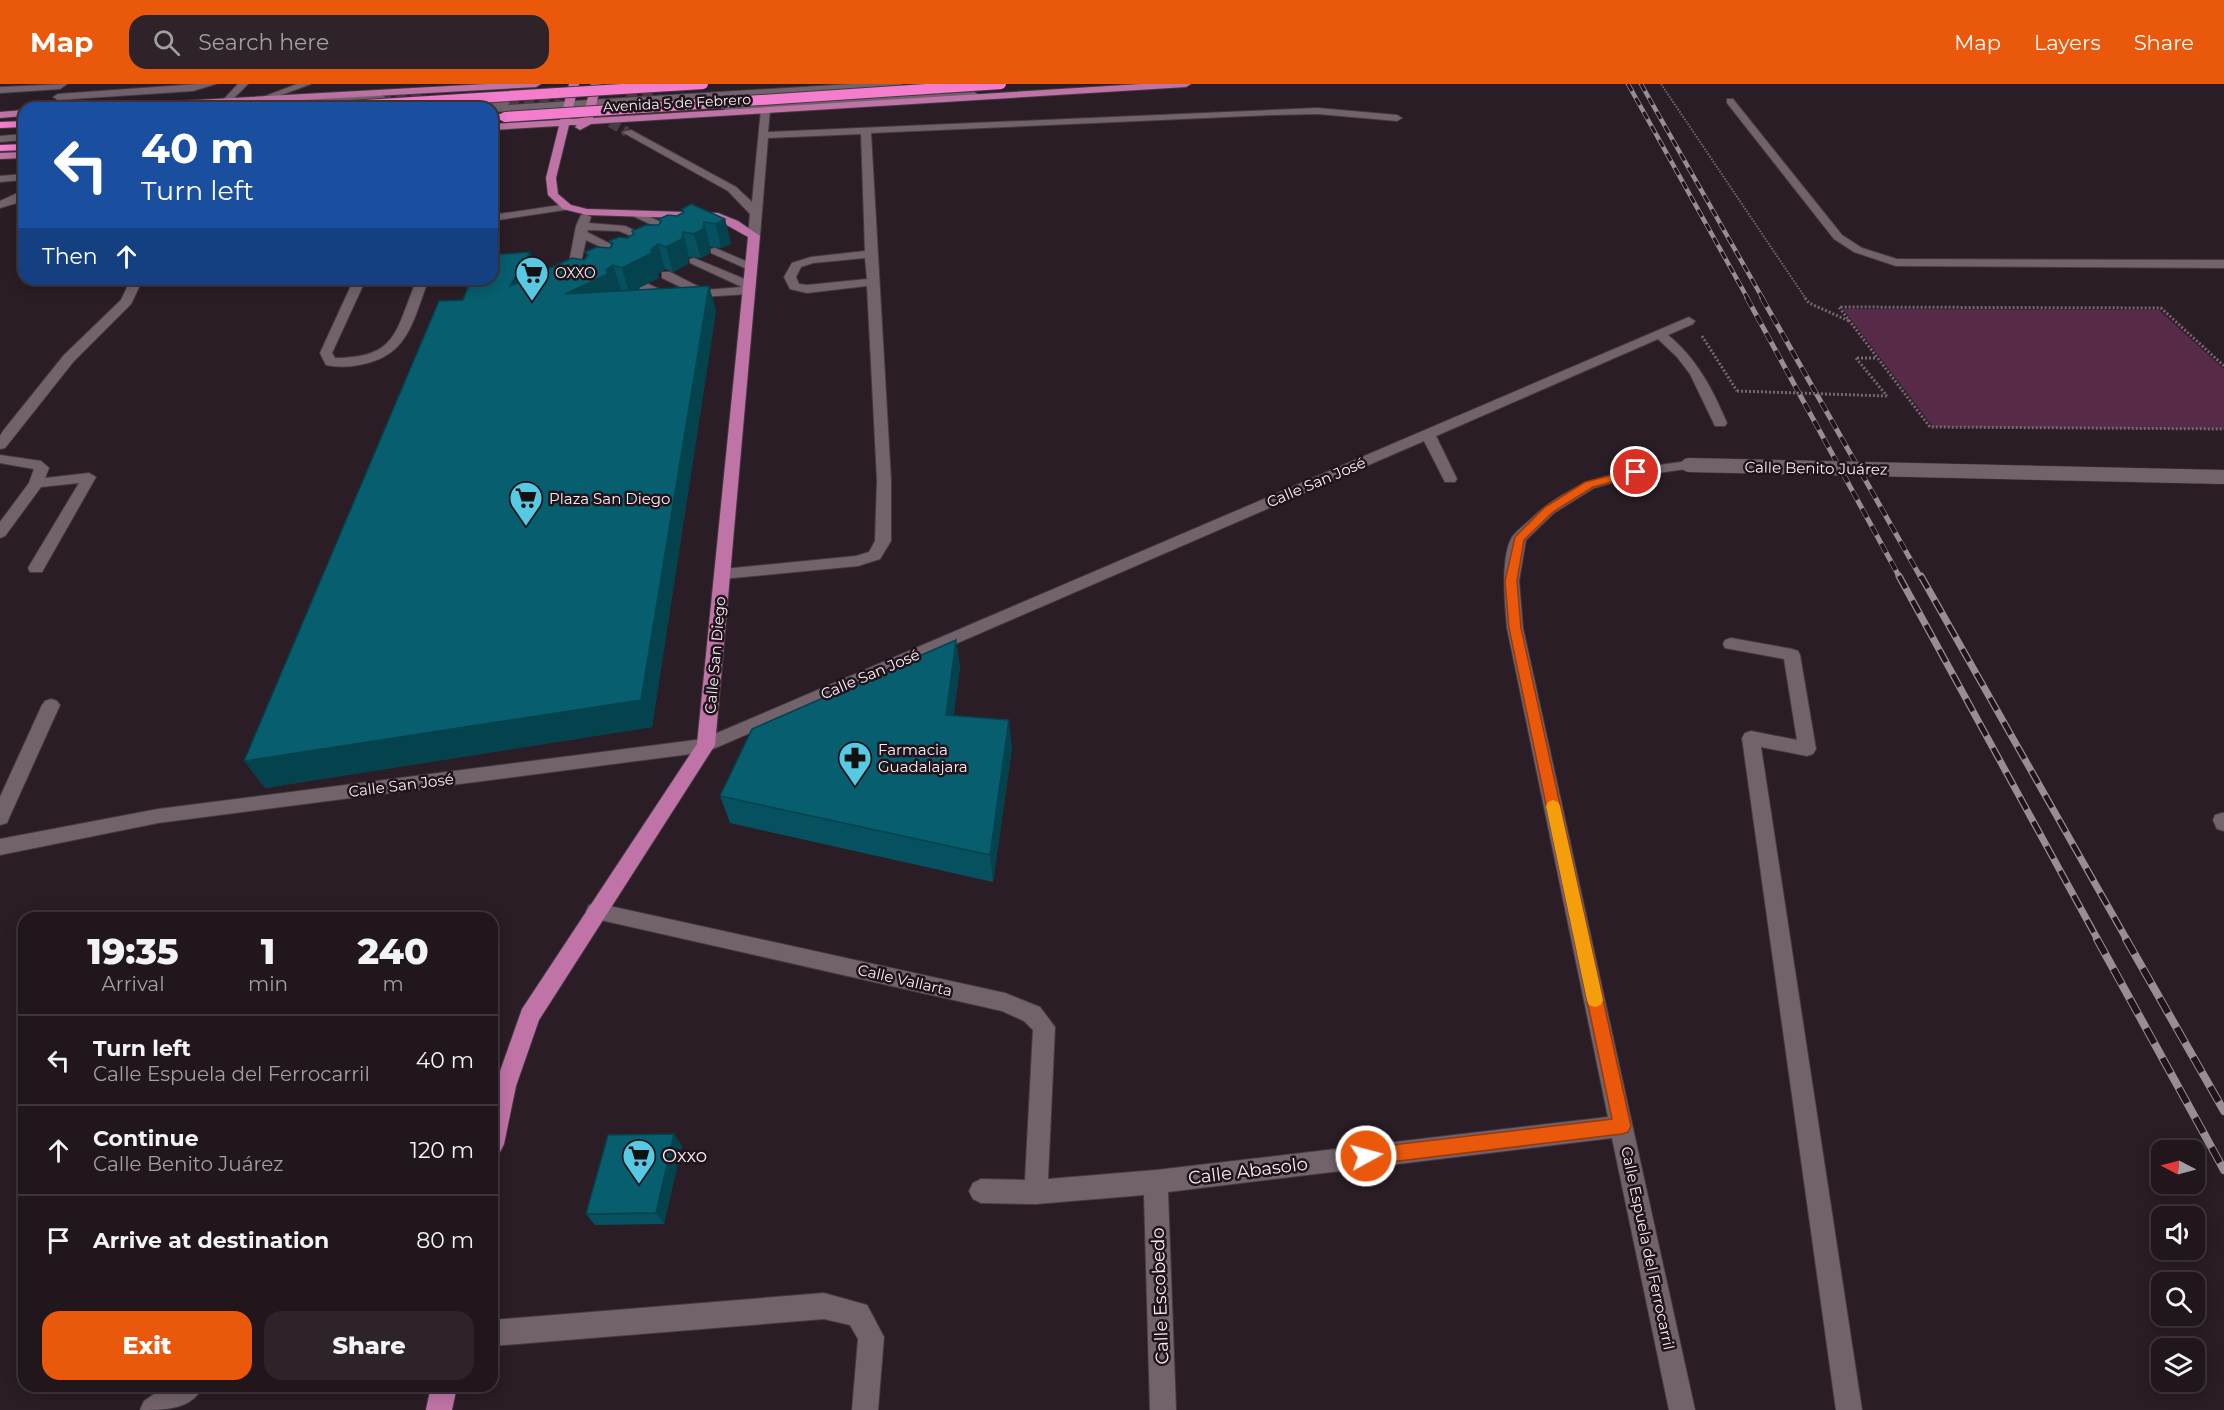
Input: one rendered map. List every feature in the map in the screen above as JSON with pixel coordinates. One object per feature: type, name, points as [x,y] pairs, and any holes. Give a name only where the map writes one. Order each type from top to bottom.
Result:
[{"type":"highway","name":"Avenida 5 de Febrero","points":[[413,102],[703,84]]},
{"type":"highway","name":"Avenida 5 de Febrero","points":[[498,117],[1001,84]]},
{"type":"highway","points":[[1,118],[18,122]]},
{"type":"highway","points":[[0,148],[18,147]]},
{"type":"main road","points":[[210,102],[480,85],[536,84]]},
{"type":"main road","points":[[574,84],[550,178],[553,195],[567,207],[587,212],[718,216],[754,236]]},
{"type":"main road","points":[[558,146],[587,122],[596,84]]},
{"type":"main road","name":"Avenida 5 de Febrero","points":[[498,128],[1186,84]]},
{"type":"main road","points":[[0,156],[18,155]]},
{"type":"main road","name":"Calle San Diego","points":[[498,1117],[505,1086],[530,1016],[706,745],[754,236]]},
{"type":"main road","points":[[439,1410],[443,1392]]},
{"type":"street","points":[[0,90],[77,84]]},
{"type":"street","points":[[57,97],[194,88],[211,84]]},
{"type":"street","points":[[227,101],[243,84]]},
{"type":"street","points":[[261,99],[306,84]]},
{"type":"street","points":[[592,100],[814,84]]},
{"type":"street","points":[[498,104],[897,84]]},
{"type":"street","points":[[727,108],[1074,90]]},
{"type":"street","points":[[309,102],[381,98]]},
{"type":"street","points":[[498,108],[570,101]]},
{"type":"street","points":[[1730,101],[1838,237],[1858,250],[1896,262],[2224,264]]},
{"type":"street","name":"Calle San Diego","points":[[754,236],[765,111]]},
{"type":"street","points":[[764,135],[1285,111],[1318,111],[1397,118]]},
{"type":"street","points":[[1,118],[18,115]]},
{"type":"street","points":[[0,132],[18,131]]},
{"type":"street","points":[[723,574],[858,561],[875,555],[883,541],[884,480],[866,131]]},
{"type":"street","points":[[627,132],[732,189],[756,213]]},
{"type":"street","points":[[0,139],[18,138]]},
{"type":"street","points":[[0,179],[18,178]]},
{"type":"street","points":[[0,205],[18,197]]},
{"type":"street","points":[[498,217],[567,207]]},
{"type":"street","points":[[587,212],[582,229],[581,254],[573,273],[588,280]]},
{"type":"street","points":[[637,214],[682,236]]},
{"type":"street","points":[[621,228],[660,246]]},
{"type":"street","points":[[582,229],[667,228]]},
{"type":"street","points":[[582,229],[633,258]]},
{"type":"street","points":[[715,251],[752,267]]},
{"type":"street","points":[[871,254],[811,260],[796,265],[790,277],[794,286],[807,289],[874,282]]},
{"type":"street","points":[[694,261],[749,288]]},
{"type":"street","points":[[666,275],[704,294]]},
{"type":"street","points":[[0,445],[70,356],[110,320],[136,285]]},
{"type":"street","points":[[357,285],[326,354],[332,362],[358,363],[381,357],[394,348],[421,285]]},
{"type":"street","points":[[644,286],[666,297]]},
{"type":"street","points":[[637,298],[704,294],[749,288]]},
{"type":"street","name":"Calle San José","points":[[0,847],[158,816],[706,745],[1689,321]]},
{"type":"street","points":[[1659,334],[1683,353],[1704,383],[1720,423]]},
{"type":"street","points":[[1428,434],[1450,479]]},
{"type":"street","points":[[0,459],[36,464],[42,468],[36,483],[0,533]]},
{"type":"street","name":"Calle Benito Juárez","points":[[1515,628],[1511,581],[1519,539],[1549,510],[1589,485],[1636,472],[1688,465],[2224,477]]},
{"type":"street","points":[[36,483],[89,477],[36,568]]},
{"type":"street","name":"Calle Espuela del Ferrocarril","points":[[1515,628],[1682,1410]]},
{"type":"street","points":[[1731,644],[1792,655],[1807,749],[1751,738],[1849,1410]]},
{"type":"street","points":[[0,818],[51,705]]},
{"type":"street","name":"Calle Vallarta","points":[[597,911],[1005,1002],[1032,1014],[1044,1027],[1036,1192]]},
{"type":"street","name":"Calle Abasolo","points":[[981,1191],[1036,1192],[1156,1182],[1622,1126]]},
{"type":"street","name":"Calle Escobedo","points":[[1156,1182],[1163,1410]]},
{"type":"street","points":[[498,1333],[824,1306],[858,1314],[871,1337],[865,1410]]},
{"type":"street","points":[[153,1410],[181,1392]]},
{"type":"path","points":[[1661,84],[1792,283],[1809,303],[1855,324]]},
{"type":"path","points":[[2224,366],[2161,308],[1839,307],[1930,427],[2224,429]]},
{"type":"path","points":[[1707,342],[1737,391],[1887,396],[1856,358],[1878,358]]},
{"type":"shaded area","points":[[1843,309],[2159,310],[2224,369],[2224,429],[1933,427]]},
{"type":"building","name":"Plaza San Diego","points":[[691,204],[725,219],[716,224],[704,222],[703,229],[694,234],[683,232],[682,239],[666,247],[658,244],[651,250],[652,253],[622,268],[613,265],[606,270],[608,274],[565,294],[709,286],[641,700],[244,761],[439,301],[463,300],[469,285],[498,285],[498,255],[530,252],[510,286],[572,258],[584,260],[588,255],[585,252],[597,247],[610,248],[613,244],[609,241],[619,237],[627,238],[634,234],[632,231],[646,225],[659,225],[661,221],[659,219],[668,215],[677,216],[684,212],[682,209]]},
{"type":"building","points":[[956,640],[946,715],[1009,720],[990,855],[720,796],[752,729]]},
{"type":"building","name":"Oxxo","points":[[674,1134],[656,1213],[586,1214],[608,1135]]},
{"type":"tunnel","points":[[615,84],[627,92],[670,102]]},
{"type":"tunnel","points":[[381,98],[424,97]]},
{"type":"tunnel","points":[[494,99],[553,103],[597,115],[627,132]]},
{"type":"railway","points":[[1628,84],[1748,299]]},
{"type":"railway","points":[[1641,84],[1763,299]]},
{"type":"railway","points":[[1747,298],[1900,578]]},
{"type":"railway","points":[[1762,298],[1921,578]]},
{"type":"railway","points":[[1899,576],[2098,940]]},
{"type":"railway","points":[[1921,576],[2127,940]]},
{"type":"railway","points":[[2097,939],[2224,1170]]},
{"type":"railway","points":[[2126,939],[2224,1111]]},
{"type":"slow traffic","points":[[1553,806],[1595,1000]]},
{"type":"place","name":"OXXO","points":[[532,302]]},
{"type":"place","name":"Plaza San Diego","points":[[526,527]]},
{"type":"place","name":"Farmacia Guadalajara","points":[[855,787]]},
{"type":"place","name":"Oxxo","points":[[639,1185]]},
{"type":"route","points":[[1366,1156],[1622,1126],[1515,628],[1511,581],[1519,539],[1549,510],[1589,485],[1636,472]]}]
